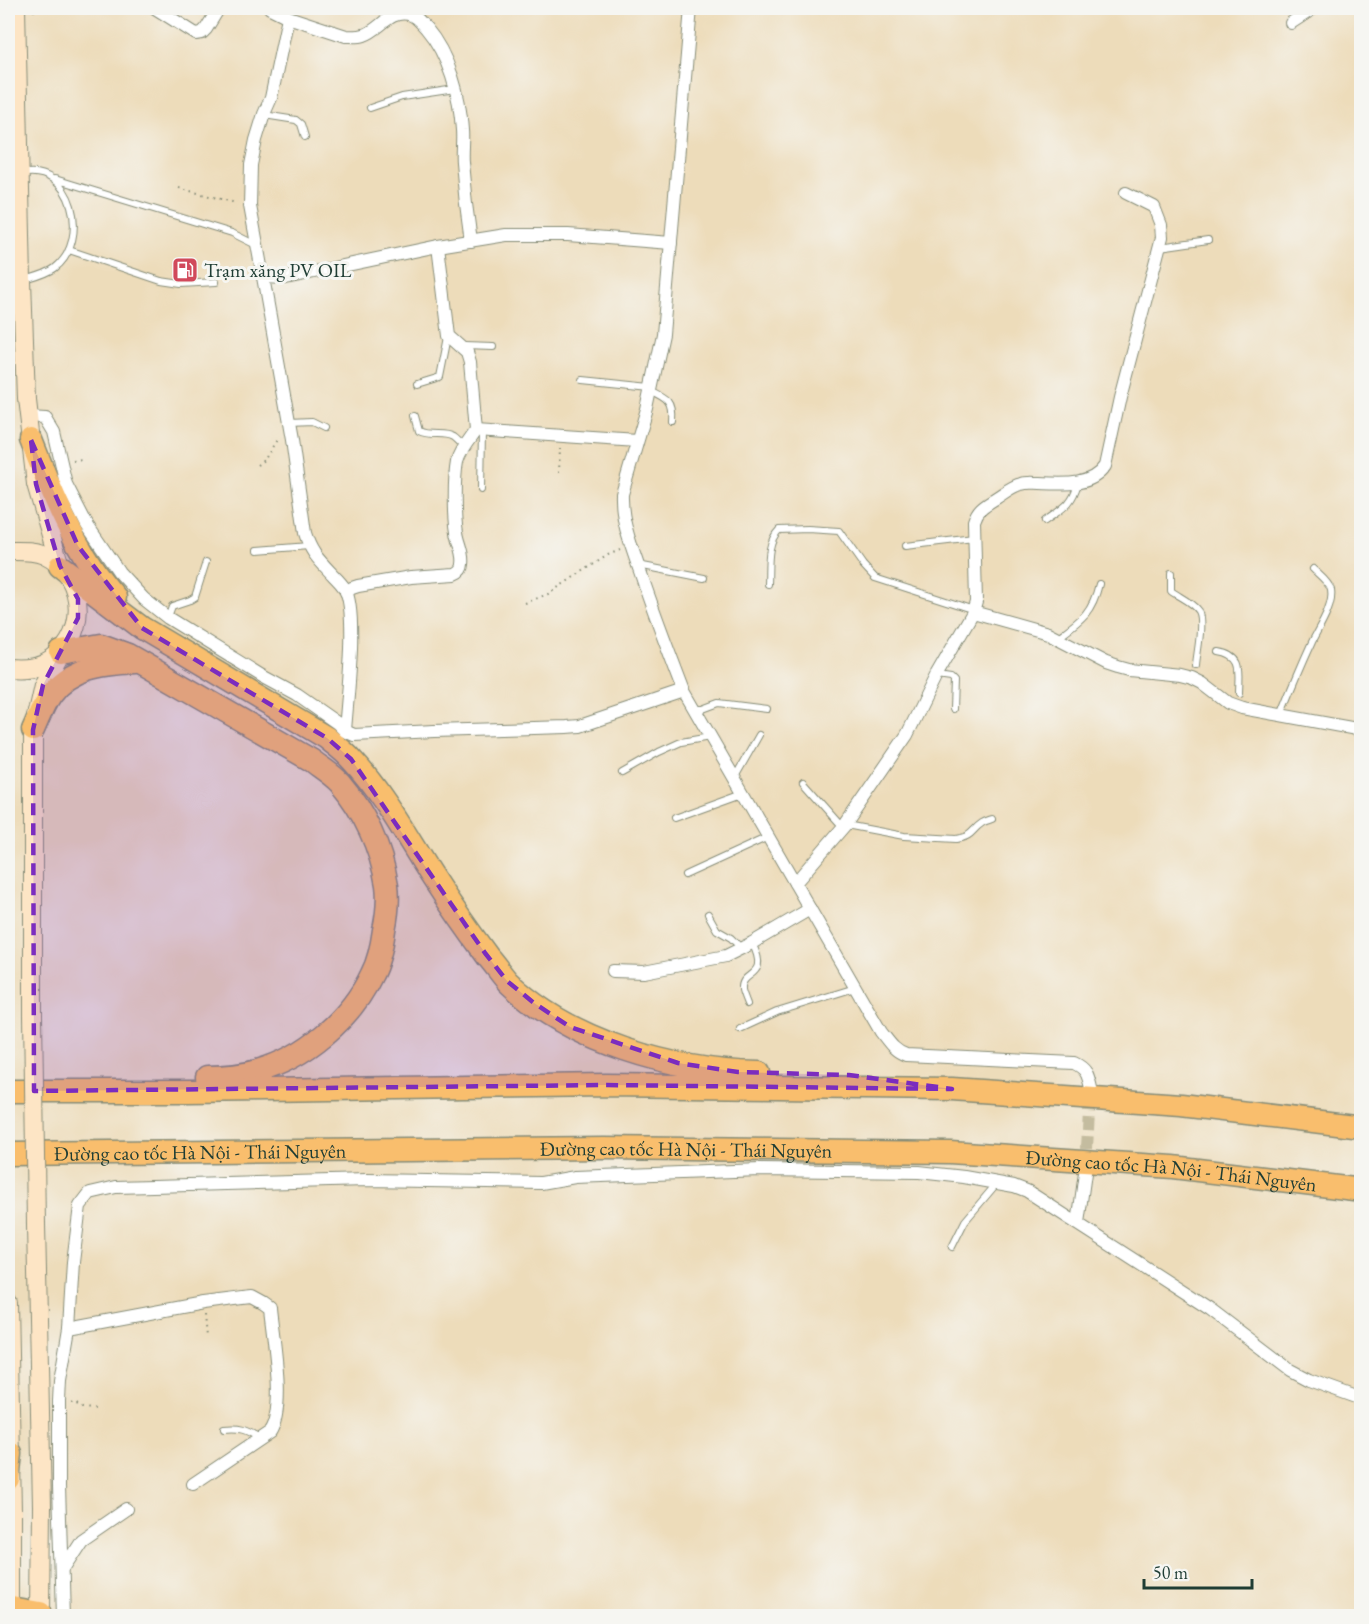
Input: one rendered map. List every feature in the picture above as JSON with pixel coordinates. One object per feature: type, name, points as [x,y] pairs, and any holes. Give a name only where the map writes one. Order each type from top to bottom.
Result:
[{"type":"highway","points":[[31,440],[57,505],[78,546],[105,586],[142,628]]},
{"type":"highway","points":[[60,566],[142,628],[327,738],[351,759],[377,791],[460,918],[507,981],[534,1003],[570,1027],[637,1052],[678,1063],[738,1072],[849,1075],[952,1089]]},
{"type":"highway","points":[[8,1077],[226,1077],[258,1071],[307,1048],[339,1021],[360,997],[373,973],[381,949],[387,915],[387,887],[372,834],[338,781],[311,760],[128,655],[101,645],[61,652]]},
{"type":"highway","points":[[33,730],[49,696],[64,679],[87,668],[105,664],[141,662]]},
{"type":"highway","points":[[8,1091],[606,1086],[952,1089],[1181,1105],[1362,1127]]},
{"type":"highway","points":[[8,1168],[480,1163],[570,1148]]},
{"type":"highway","name":"Đường cao tốc Hà Nội - Thái Nguyên","points":[[8,1154],[570,1148],[950,1152],[1173,1167],[1362,1190]]},
{"type":"highway","points":[[8,1479],[11,1454]]},
{"type":"highway","points":[[11,1611],[49,1616]]},
{"type":"main road","points":[[16,8],[22,281],[28,416],[36,484],[60,566]]},
{"type":"main road","points":[[8,552],[25,550],[44,555],[60,566],[71,581],[78,599],[78,618],[73,636],[61,652],[43,685],[33,730],[36,1225],[42,1506],[49,1616]]},
{"type":"main road","points":[[8,668],[25,669],[44,664],[61,652]]},
{"type":"main road","points":[[8,1304],[11,1611]]},
{"type":"street","points":[[155,8],[196,34],[206,29],[219,8]]},
{"type":"street","points":[[270,8],[288,17],[346,36],[366,35],[398,13],[415,16],[435,38],[451,73],[459,99],[463,174],[471,240]]},
{"type":"street","points":[[691,8],[663,334],[647,409],[622,494],[627,536],[656,618],[684,691],[881,1032],[893,1048],[906,1055],[1074,1063],[1083,1067],[1091,1088]]},
{"type":"street","points":[[1291,23],[1314,8]]},
{"type":"street","points":[[288,17],[271,98],[256,140],[251,165],[250,207],[290,426],[305,533],[315,556],[344,587],[348,597],[351,627],[345,731]]},
{"type":"street","points":[[795,883],[844,826],[907,735],[936,676],[973,611],[976,602],[974,521],[977,512],[1017,485],[1023,483],[1078,483],[1100,474],[1105,466],[1123,386],[1162,237],[1161,225],[1154,207],[1126,193]]},
{"type":"street","points":[[263,277],[286,278],[438,246],[506,235],[568,235],[671,243]]},
{"type":"street","points":[[438,246],[448,336],[467,352],[479,431]]},
{"type":"street","points":[[28,416],[45,417],[49,421],[54,432],[66,484],[87,525],[119,572],[144,599],[168,618],[297,695],[345,731],[354,735],[574,727],[684,691]]},
{"type":"street","points":[[479,431],[637,441]]},
{"type":"street","points":[[346,592],[358,586],[460,572],[464,558],[456,529],[458,460],[464,447],[479,431]]},
{"type":"street","points":[[973,611],[1048,633],[1106,663],[1129,670],[1180,675],[1194,671],[1202,683],[1228,703],[1238,699],[1281,715],[1362,730]]},
{"type":"street","points":[[613,971],[644,972],[726,956],[810,909]]},
{"type":"street","points":[[49,1616],[62,1569],[59,1401],[69,1328],[73,1262],[80,1206],[90,1193],[116,1187],[367,1180],[541,1183],[575,1177],[760,1170],[919,1172],[998,1182],[1027,1191],[1078,1223],[1210,1309],[1290,1370],[1309,1380],[1362,1399]]},
{"type":"street","points":[[1078,1223],[1085,1173]]},
{"type":"street","points":[[69,1328],[203,1303],[252,1297],[270,1308],[279,1399],[273,1426],[270,1432],[193,1484]]},
{"type":"street","points":[[62,1569],[81,1540],[126,1509]]},
{"type":"lane","points":[[370,108],[402,97],[456,89]]},
{"type":"lane","points":[[264,114],[296,120],[302,124],[305,137]]},
{"type":"lane","points":[[20,174],[41,174],[232,233],[257,245]]},
{"type":"lane","points":[[22,281],[55,268],[69,250],[75,230],[73,212],[68,196],[55,179]]},
{"type":"lane","points":[[1159,247],[1208,240]]},
{"type":"lane","points":[[69,250],[161,281],[181,284],[216,282]]},
{"type":"lane","points":[[417,384],[440,377],[448,336]]},
{"type":"lane","points":[[460,345],[493,347]]},
{"type":"lane","points":[[583,380],[651,389],[672,404],[673,422]]},
{"type":"lane","points":[[415,416],[418,431],[426,435],[452,436],[464,447]]},
{"type":"lane","points":[[290,426],[312,423],[324,428]]},
{"type":"lane","points":[[479,431],[481,490]]},
{"type":"lane","points":[[1045,521],[1070,503],[1078,483]]},
{"type":"lane","points":[[768,584],[771,543],[773,536],[779,530],[839,531],[863,566],[875,578],[973,611]]},
{"type":"lane","points":[[905,546],[974,538]]},
{"type":"lane","points":[[258,550],[309,546]]},
{"type":"lane","points":[[168,618],[172,606],[195,597],[206,562]]},
{"type":"lane","points":[[638,565],[704,578]]},
{"type":"lane","points":[[1281,715],[1330,602],[1331,591],[1328,584],[1313,569]]},
{"type":"lane","points":[[1171,573],[1171,591],[1199,613],[1201,622],[1194,671]]},
{"type":"lane","points":[[1058,637],[1089,611],[1099,584]]},
{"type":"lane","points":[[1220,652],[1235,657],[1237,662],[1238,699]]},
{"type":"lane","points":[[936,676],[951,678],[954,681],[953,709]]},
{"type":"lane","points":[[695,709],[703,709],[719,703],[767,709]]},
{"type":"lane","points":[[734,778],[759,735]]},
{"type":"lane","points":[[622,773],[681,742],[711,737]]},
{"type":"lane","points":[[803,782],[844,826],[904,836],[956,839],[965,838],[981,824],[992,819]]},
{"type":"lane","points":[[674,818],[743,793]]},
{"type":"lane","points":[[685,875],[768,837]]},
{"type":"lane","points":[[708,914],[717,930],[757,953],[758,969],[743,984],[742,990],[747,1004]]},
{"type":"lane","points":[[740,1029],[777,1012],[856,988]]},
{"type":"lane","points":[[952,1247],[965,1221],[998,1182]]},
{"type":"lane","points":[[224,1429],[236,1427],[260,1438]]},
{"type":"path","points":[[179,188],[250,207]]},
{"type":"path","points":[[257,465],[265,459],[276,439],[290,426]]},
{"type":"path","points":[[559,473],[561,436]]},
{"type":"path","points":[[525,603],[548,594],[608,555],[631,547]]},
{"type":"path","points":[[203,1303],[206,1337]]},
{"type":"path","points":[[59,1401],[75,1403],[82,1408],[95,1409]]},
{"type":"highlighted area","points":[[31,440],[78,546],[142,628],[327,738],[351,759],[485,953],[507,981],[534,1003],[570,1027],[678,1063],[738,1072],[849,1075],[952,1089],[606,1085],[34,1091],[33,730],[43,685],[78,618],[78,599],[60,566],[36,484]]},
{"type":"tunnel","points":[[1086,1166],[1090,1094]]},
{"type":"place","name":"Trạm xăng PV OIL","points":[[185,270]]}]
